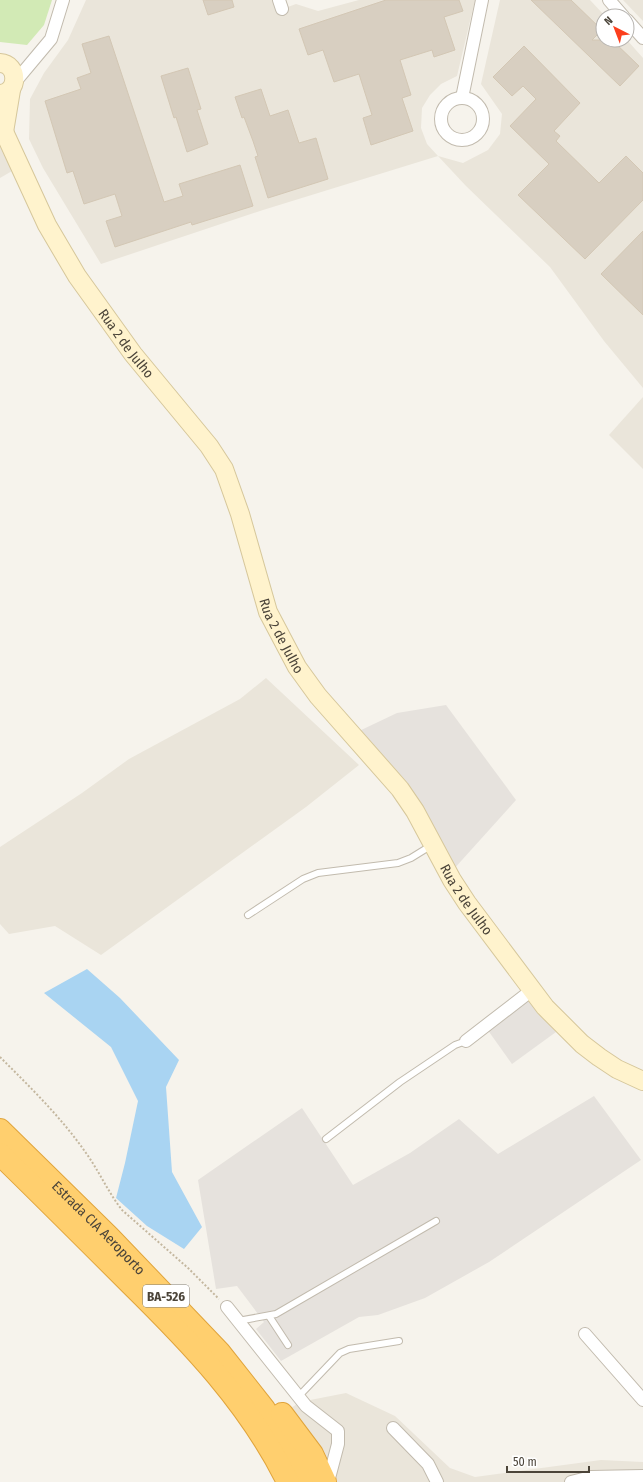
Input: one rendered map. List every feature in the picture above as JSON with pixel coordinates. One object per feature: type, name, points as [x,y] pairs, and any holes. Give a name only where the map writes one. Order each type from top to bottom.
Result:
[{"type":"highway","name":"Estrada CIA Aeroporto","points":[[0,1130],[109,1238],[219,1352],[252,1392],[279,1432],[306,1482]]},
{"type":"highway","name":"Estrada CIA Aeroporto","points":[[0,1154],[160,1313],[207,1362],[251,1419],[288,1482]]},
{"type":"highway","points":[[219,1352],[238,1362],[251,1374],[312,1454],[325,1482]]},
{"type":"main road","name":"Rua 2 de Julho","points":[[7,79],[2,127],[47,225],[77,276],[133,354],[210,446],[224,469],[240,514],[268,612],[297,667],[318,696],[400,789],[415,811],[452,880],[467,903],[532,990],[558,1020],[582,1044],[617,1069],[643,1081]]},
{"type":"street","points":[[7,79],[43,51],[51,39],[63,0]]},
{"type":"street","points":[[462,98],[482,0]]},
{"type":"street","points":[[609,0],[616,8]]},
{"type":"street","points":[[635,29],[643,38]]},
{"type":"street","points":[[466,1041],[532,990]]},
{"type":"street","points":[[227,1308],[298,1397],[315,1414],[333,1425],[338,1431],[339,1437],[328,1482]]},
{"type":"street","points":[[585,1334],[643,1400]]},
{"type":"street","points":[[393,1428],[428,1464],[437,1482]]},
{"type":"street","points":[[279,1432],[312,1454],[321,1456],[335,1453]]},
{"type":"street","points":[[571,1482],[591,1477],[643,1476]]},
{"type":"lane","points":[[248,915],[303,879],[318,873],[398,863],[411,858],[433,844]]},
{"type":"lane","points":[[326,1139],[400,1082],[455,1045],[466,1041]]},
{"type":"lane","points":[[238,1321],[269,1316],[436,1221]]},
{"type":"lane","points":[[269,1316],[288,1344]]},
{"type":"lane","points":[[298,1397],[340,1353],[348,1350],[399,1341]]},
{"type":"path","points":[[0,1057],[59,1117],[86,1152],[122,1210],[188,1268],[227,1308]]},
{"type":"shaded area","points":[[86,0],[273,0],[277,11],[296,4],[318,11],[359,0],[475,0],[457,76],[441,84],[430,95],[422,108],[421,128],[427,144],[438,156],[263,210],[101,264],[43,168],[29,139],[30,99],[44,73],[68,40]]},
{"type":"shaded area","points":[[500,0],[590,0],[598,8],[595,8],[595,48],[634,48],[643,58],[643,388],[604,341],[550,267],[466,186],[438,156],[463,163],[488,150],[500,134],[502,114],[481,84]]},
{"type":"shaded area","points":[[623,0],[643,0],[643,21],[635,13],[635,8],[631,8]]},
{"type":"shaded area","points":[[0,147],[12,171],[0,178]]},
{"type":"shaded area","points":[[643,397],[643,469],[609,435]]},
{"type":"shaded area","points":[[266,678],[359,765],[306,807],[101,955],[55,926],[9,934],[0,924],[0,847],[82,793],[129,759],[240,699]]},
{"type":"shaded area","points":[[446,705],[516,800],[453,870],[357,732],[397,713]]},
{"type":"shaded area","points":[[527,999],[556,1032],[512,1064],[487,1029]]},
{"type":"shaded area","points":[[594,1096],[641,1160],[489,1262],[425,1298],[378,1315],[359,1317],[281,1361],[256,1329],[264,1322],[237,1286],[216,1289],[198,1180],[302,1108],[353,1185],[410,1153],[459,1119],[498,1154]]},
{"type":"shaded area","points":[[346,1393],[395,1416],[450,1468],[475,1477],[601,1460],[643,1462],[643,1470],[628,1482],[319,1482],[285,1412],[300,1402]]},
{"type":"green space","points":[[0,0],[52,0],[44,25],[27,45],[0,42]]},
{"type":"water","points":[[87,969],[120,998],[179,1060],[166,1087],[172,1172],[202,1227],[184,1249],[147,1226],[116,1198],[138,1101],[111,1047],[44,993]]},
{"type":"building","points":[[203,0],[232,0],[234,7],[208,15]]},
{"type":"building","points":[[386,0],[459,0],[463,11],[444,17],[455,50],[434,57],[432,50],[400,60],[411,95],[402,98],[413,131],[371,145],[363,118],[372,115],[359,74],[334,82],[323,50],[308,55],[299,29]]},
{"type":"building","points":[[531,0],[571,0],[595,23],[595,37],[592,40],[595,40],[595,48],[620,48],[639,66],[620,86]]},
{"type":"building","points":[[109,36],[164,202],[183,196],[179,184],[240,165],[253,206],[192,225],[191,222],[115,247],[106,221],[122,216],[115,194],[84,204],[73,171],[67,173],[45,101],[81,89],[77,78],[91,73],[82,44]]},
{"type":"building","points":[[524,46],[580,103],[554,131],[560,136],[556,141],[599,183],[626,156],[643,173],[643,200],[585,259],[518,195],[549,164],[510,126],[536,99],[523,86],[512,96],[493,77]]},
{"type":"building","points":[[188,68],[201,109],[197,110],[208,144],[187,152],[176,117],[174,118],[161,76]]},
{"type":"building","points":[[261,89],[270,116],[288,110],[299,143],[316,138],[328,179],[268,198],[255,157],[258,156],[235,97]]},
{"type":"building","points":[[643,231],[643,315],[601,274]]}]
